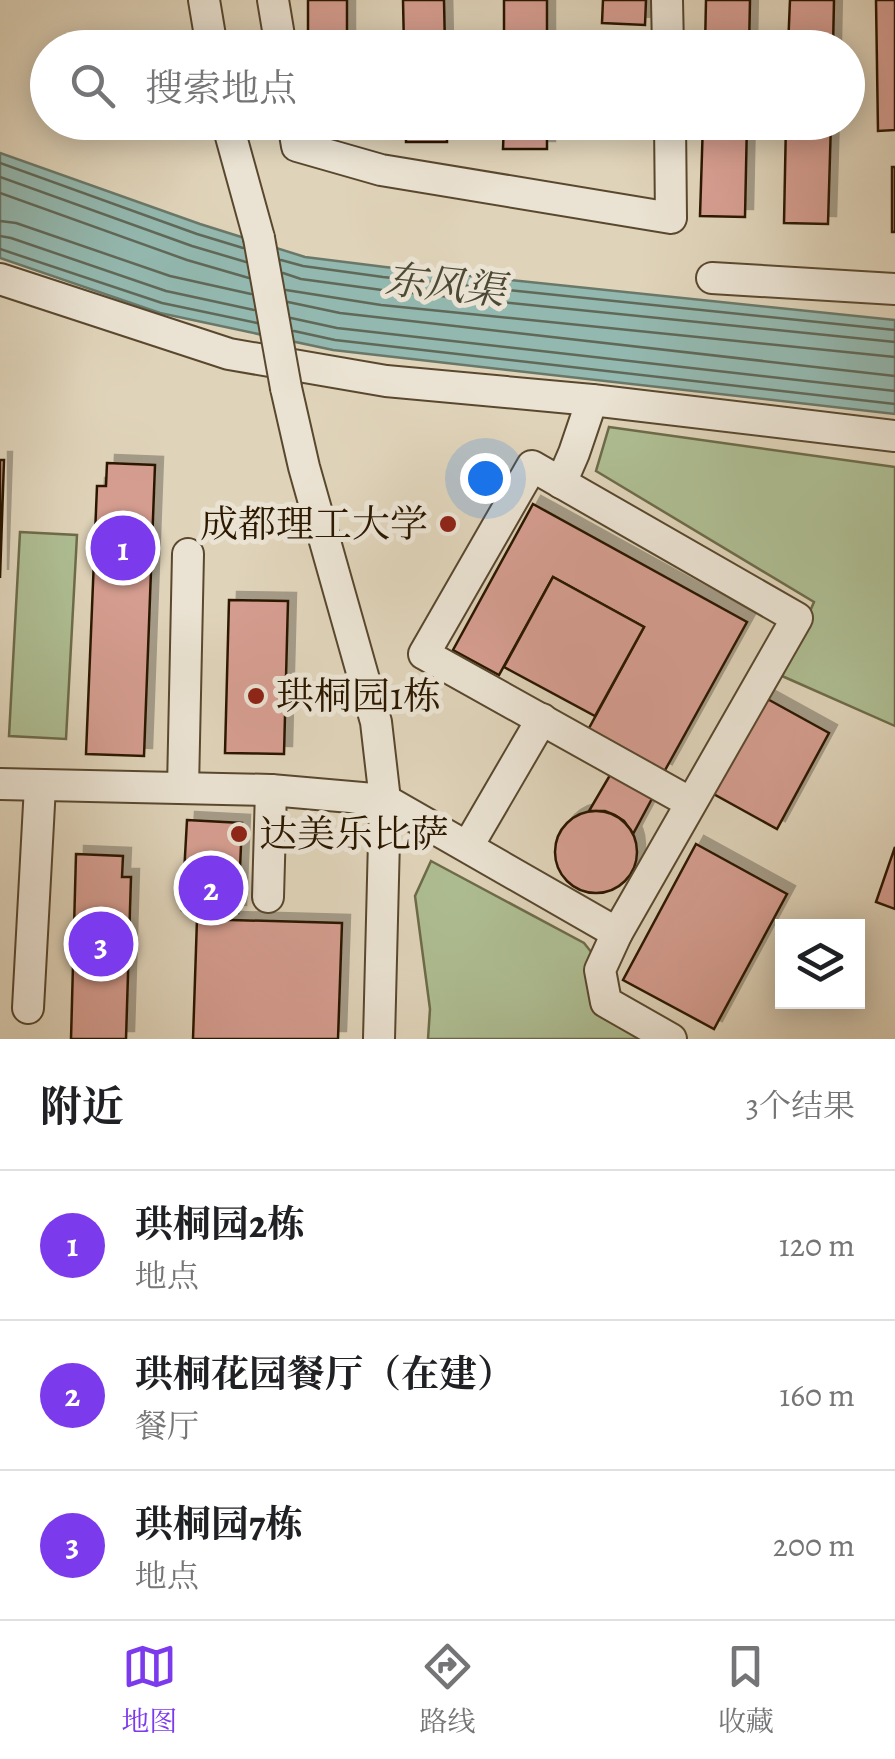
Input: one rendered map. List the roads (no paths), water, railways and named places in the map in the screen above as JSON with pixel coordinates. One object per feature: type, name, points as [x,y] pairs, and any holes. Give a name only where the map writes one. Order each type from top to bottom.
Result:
[{"type":"street","points":[[204,0],[209,30]]},
{"type":"street","points":[[273,0],[278,30]]},
{"type":"street","points":[[668,0],[668,30]]},
{"type":"street","points":[[232,140],[259,238],[304,467],[376,722],[385,800],[379,1039]]},
{"type":"street","points":[[296,140],[297,146],[381,170],[671,218],[670,140]]},
{"type":"street","points":[[712,278],[895,289]]},
{"type":"street","points":[[0,279],[228,354],[386,381],[592,400],[895,436]]},
{"type":"street","points":[[561,483],[592,400]]},
{"type":"street","points":[[671,1039],[606,1002],[600,970],[616,933],[691,802],[796,618],[532,466],[424,654],[691,802]]},
{"type":"street","points":[[183,788],[188,554]]},
{"type":"street","points":[[468,846],[542,719]]},
{"type":"street","points":[[0,784],[271,790],[385,800],[616,933]]},
{"type":"street","points":[[28,1008],[40,786]]},
{"type":"street","points":[[268,897],[271,790]]},
{"type":"water","name":"东风渠","points":[[0,153],[305,257],[895,320],[895,414],[333,350],[160,313],[0,258]]},
{"type":"place","name":"成都理工大学","points":[[448,524]]},
{"type":"place","name":"珙桐园2栋","points":[[123,548]]},
{"type":"place","name":"珙桐园1栋","points":[[256,696]]},
{"type":"place","name":"达美乐比萨","points":[[239,834]]},
{"type":"place","name":"珙桐花园餐厅（在建）","points":[[211,888]]},
{"type":"place","name":"珙桐园7栋","points":[[101,944]]}]
